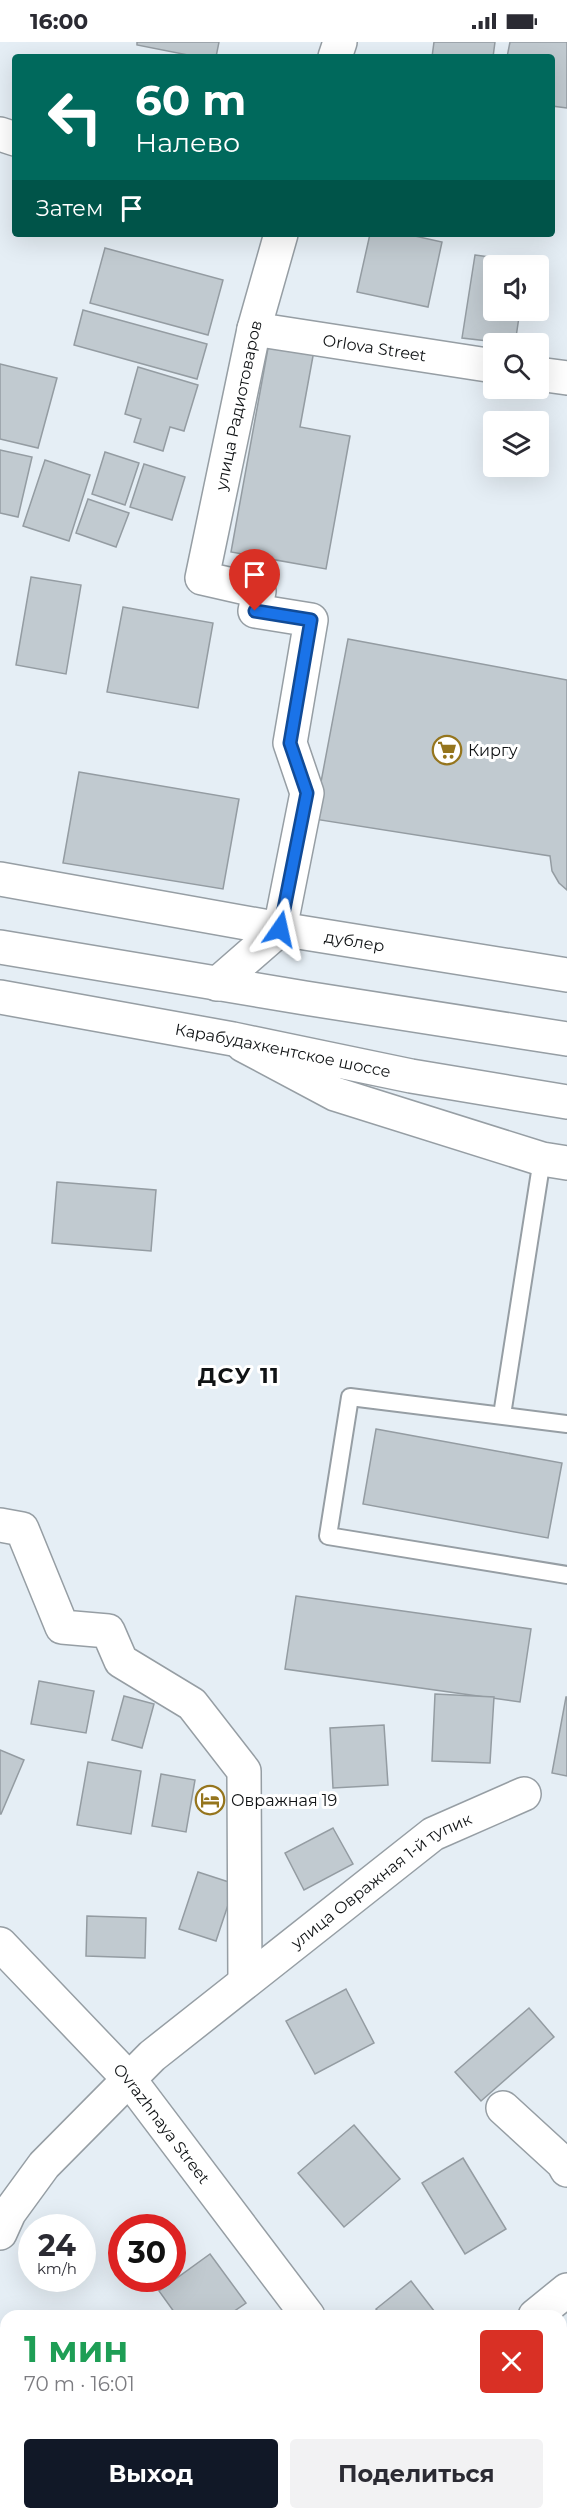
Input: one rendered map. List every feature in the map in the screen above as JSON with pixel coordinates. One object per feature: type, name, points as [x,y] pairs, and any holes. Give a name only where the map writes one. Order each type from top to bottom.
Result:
[{"type":"main road","name":"улица Радиотоваров","points":[[280,237],[254,329],[202,578],[259,591],[255,611],[311,620],[290,743],[307,793],[280,929]]},
{"type":"main road","name":"Orlova Street","points":[[254,329],[483,364]]},
{"type":"main road","points":[[549,376],[567,378]]},
{"type":"main road","name":"дублер","points":[[0,879],[280,929],[567,975]]},
{"type":"main road","points":[[218,984],[280,929]]},
{"type":"main road","points":[[0,947],[567,1039]]},
{"type":"main road","name":"Карабудахкентское шоссе","points":[[0,997],[233,1039],[411,1076],[567,1102]]},
{"type":"main road","points":[[233,1039],[335,1094],[554,1161]]},
{"type":"main road","points":[[0,1525],[22,1529],[62,1627],[108,1631],[121,1661],[192,1704],[244,1772],[245,1982]]},
{"type":"main road","name":"улица Овражная 1-й тупик","points":[[0,2233],[9,2212],[44,2164],[152,2056],[433,1834],[524,1794]]},
{"type":"main road","name":"Ovrazhnaya Street","points":[[0,1944],[129,2079],[303,2310]]},
{"type":"main road","points":[[503,2108],[567,2169]]},
{"type":"main road","points":[[542,2310],[567,2290]]},
{"type":"lane","points":[[502,1415],[554,1161]]},
{"type":"lane","points":[[567,1424],[350,1397],[328,1536],[567,1575]]},
{"type":"building","points":[[137,42],[219,42],[217,54],[183,54],[137,45]]},
{"type":"building","points":[[434,42],[495,42],[493,54],[432,54]]},
{"type":"building","points":[[510,42],[567,42],[567,108],[555,106],[555,54],[508,54]]},
{"type":"building","points":[[369,237],[420,237],[442,242],[428,307],[357,292]]},
{"type":"building","points":[[105,248],[223,280],[208,335],[90,303]]},
{"type":"building","points":[[475,255],[483,256],[483,321],[518,321],[517,333],[483,333],[483,340],[462,338]]},
{"type":"building","points":[[83,310],[207,344],[197,379],[74,345]]},
{"type":"building","points":[[270,337],[315,345],[300,427],[350,436],[326,569],[231,552]]},
{"type":"building","points":[[0,364],[57,378],[38,448],[0,439]]},
{"type":"building","points":[[138,367],[198,385],[184,431],[170,427],[163,451],[134,442],[141,419],[125,414]]},
{"type":"building","points":[[0,450],[32,457],[18,517],[0,513]]},
{"type":"building","points":[[105,452],[139,463],[125,505],[92,494]]},
{"type":"building","points":[[45,460],[90,475],[69,541],[23,526]]},
{"type":"building","points":[[144,464],[185,477],[172,520],[130,507]]},
{"type":"building","points":[[88,499],[129,513],[116,547],[76,533]]},
{"type":"building","points":[[31,577],[81,585],[66,674],[16,665]]},
{"type":"building","points":[[123,607],[213,623],[198,708],[107,692]]},
{"type":"building","name":"Киргу","points":[[348,639],[567,680],[567,890],[559,883],[552,871],[550,856],[314,819]]},
{"type":"building","points":[[79,772],[239,799],[223,889],[63,863]]},
{"type":"building","points":[[57,1182],[156,1190],[151,1251],[52,1243]]},
{"type":"building","points":[[376,1429],[562,1463],[548,1538],[363,1504]]},
{"type":"building","points":[[296,1596],[531,1629],[520,1702],[285,1669]]},
{"type":"building","points":[[39,1681],[94,1691],[86,1733],[31,1724]]},
{"type":"building","points":[[435,1694],[494,1697],[490,1763],[432,1761]]},
{"type":"building","points":[[124,1696],[154,1704],[142,1748],[112,1740]]},
{"type":"building","points":[[567,1697],[567,1776],[552,1773]]},
{"type":"building","points":[[384,1725],[388,1785],[333,1788],[330,1728]]},
{"type":"building","points":[[0,1750],[24,1760],[1,1814],[0,1814]]},
{"type":"building","points":[[88,1762],[141,1771],[131,1834],[77,1825]]},
{"type":"building","points":[[161,1774],[195,1780],[186,1832],[152,1826]]},
{"type":"building","points":[[333,1828],[353,1864],[304,1890],[285,1853]]},
{"type":"building","points":[[198,1872],[235,1884],[216,1941],[179,1929]]},
{"type":"building","points":[[87,1916],[146,1918],[145,1958],[86,1956]]},
{"type":"building","points":[[346,1989],[374,2043],[315,2074],[286,2021]]},
{"type":"building","points":[[529,2008],[554,2037],[481,2101],[455,2072]]},
{"type":"building","points":[[354,2125],[400,2179],[344,2227],[298,2173]]},
{"type":"building","points":[[463,2158],[506,2229],[465,2254],[422,2183]]},
{"type":"building","points":[[210,2254],[246,2303],[236,2310],[173,2310],[160,2292],[186,2292],[186,2271]]},
{"type":"building","points":[[411,2281],[433,2310],[377,2310]]},
{"type":"place","name":"Киргу","points":[[447,750]]},
{"type":"place","name":"Овражная 19","points":[[210,1800]]},
{"type":"district","name":"ДСУ 11","points":[[239,1375]]},
{"type":"route","points":[[255,611],[311,620],[290,743],[307,793],[280,929]]}]
